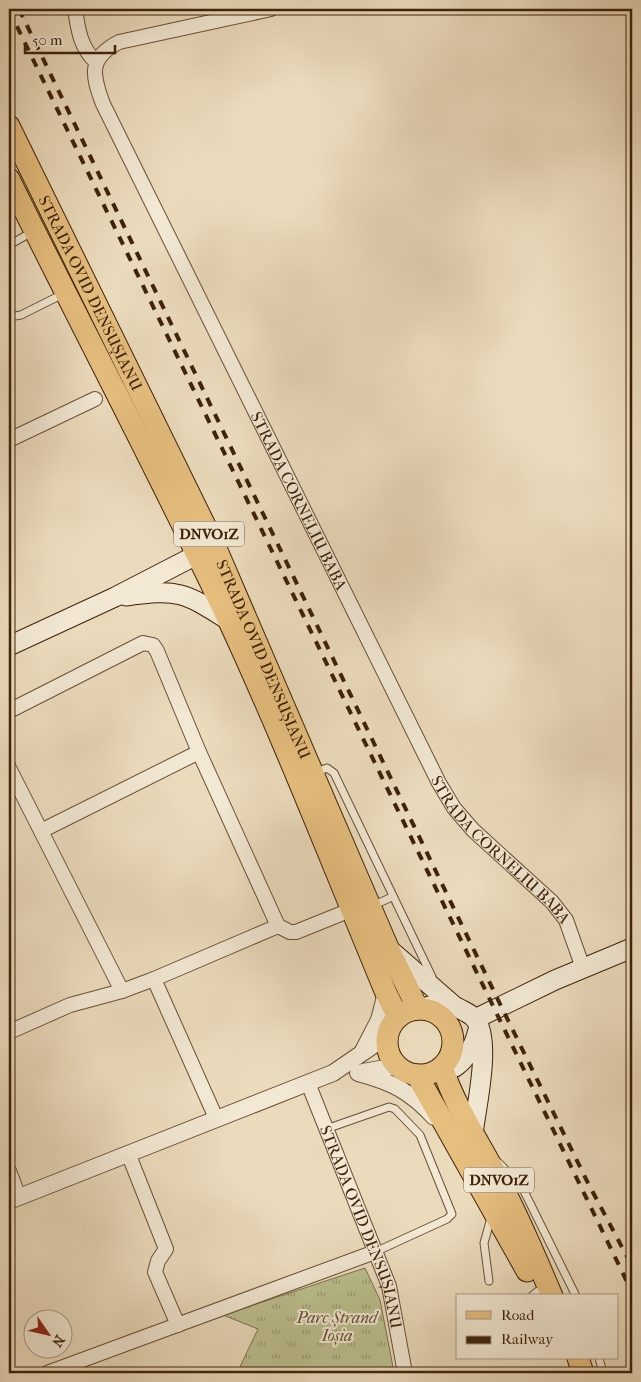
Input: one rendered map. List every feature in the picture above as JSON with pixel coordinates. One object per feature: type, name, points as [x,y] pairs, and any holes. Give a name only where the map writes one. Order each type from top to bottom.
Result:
[{"type":"main road","name":"STRADA OVID DENSUȘIANU","points":[[9,126],[206,550],[313,774],[352,837],[361,908],[390,950],[420,1009]]},
{"type":"main road","name":"STRADA OVID DENSUȘIANU","points":[[9,178],[66,292],[206,550],[228,620],[361,908],[386,993],[398,1017]]},
{"type":"main road","points":[[9,646],[115,597],[206,550]]},
{"type":"main road","name":"STRADA OVID DENSUȘIANU","points":[[115,597],[162,591],[178,593],[195,599],[228,620]]},
{"type":"main road","points":[[477,1023],[583,968],[632,948]]},
{"type":"main road","points":[[390,950],[446,999],[477,1023],[483,1061],[467,1137]]},
{"type":"main road","points":[[420,1009],[430,1010],[444,1019],[453,1034],[452,1051],[442,1067],[434,1072],[417,1075],[406,1072],[397,1066],[390,1057],[387,1047],[391,1025],[398,1017],[408,1011],[420,1009],[446,999]]},
{"type":"main road","points":[[442,1067],[455,1067],[463,1062],[474,1044],[477,1023]]},
{"type":"main road","name":"DNVO1Z","points":[[442,1067],[493,1209],[539,1294]]},
{"type":"main road","name":"DNVO1Z","points":[[417,1075],[467,1137],[501,1184],[540,1294]]},
{"type":"main road","points":[[564,1360],[567,1373]]},
{"type":"main road","points":[[579,1360],[583,1373]]},
{"type":"street","points":[[74,9],[78,32],[86,52],[96,62],[102,53],[119,42],[241,13],[271,9]]},
{"type":"street","name":"STRADA CORNELIU BABA","points":[[96,62],[96,85],[103,104],[439,783],[454,808],[473,830],[552,902],[566,920],[583,968]]},
{"type":"street","points":[[9,440],[95,399]]},
{"type":"street","points":[[9,711],[135,647],[148,644],[157,651],[199,752],[278,926],[290,932],[296,932],[361,908]]},
{"type":"street","points":[[41,831],[199,752]]},
{"type":"street","points":[[9,768],[122,992]]},
{"type":"street","points":[[9,1032],[70,1005],[122,992],[278,926]]},
{"type":"street","points":[[154,979],[216,1118]]},
{"type":"street","points":[[360,1056],[379,1020],[386,993]]},
{"type":"street","points":[[9,1171],[14,1199],[333,1073],[388,1036]]},
{"type":"street","points":[[333,1073],[358,1073],[397,1066]]},
{"type":"street","points":[[358,1073],[388,1082],[410,1094],[467,1137]]},
{"type":"street","name":"STRADA OVID DENSUȘIANU","points":[[308,1083],[389,1286],[405,1373]]},
{"type":"street","points":[[128,1153],[166,1249],[158,1261],[155,1272],[178,1325]]},
{"type":"street","points":[[47,1373],[375,1252]]},
{"type":"lane","points":[[9,245],[35,230]]},
{"type":"lane","points":[[9,317],[21,315],[66,292]]},
{"type":"lane","points":[[352,837],[392,897],[446,999]]},
{"type":"lane","points":[[361,908],[392,897]]},
{"type":"lane","points":[[326,1129],[389,1107],[395,1109],[420,1135],[452,1214],[447,1220],[375,1252]]},
{"type":"lane","points":[[467,1137],[522,1187],[575,1294]]},
{"type":"lane","points":[[489,1281],[484,1243],[493,1209]]},
{"type":"lane","points":[[600,1360],[603,1373]]},
{"type":"green space","name":"Parc Ștrand Ioșia","points":[[365,1268],[380,1300],[394,1372],[237,1373],[258,1329],[223,1315]]},
{"type":"railway","points":[[19,9],[501,1006],[588,1183],[632,1266]]},
{"type":"railway","points":[[9,10],[632,1292]]}]
